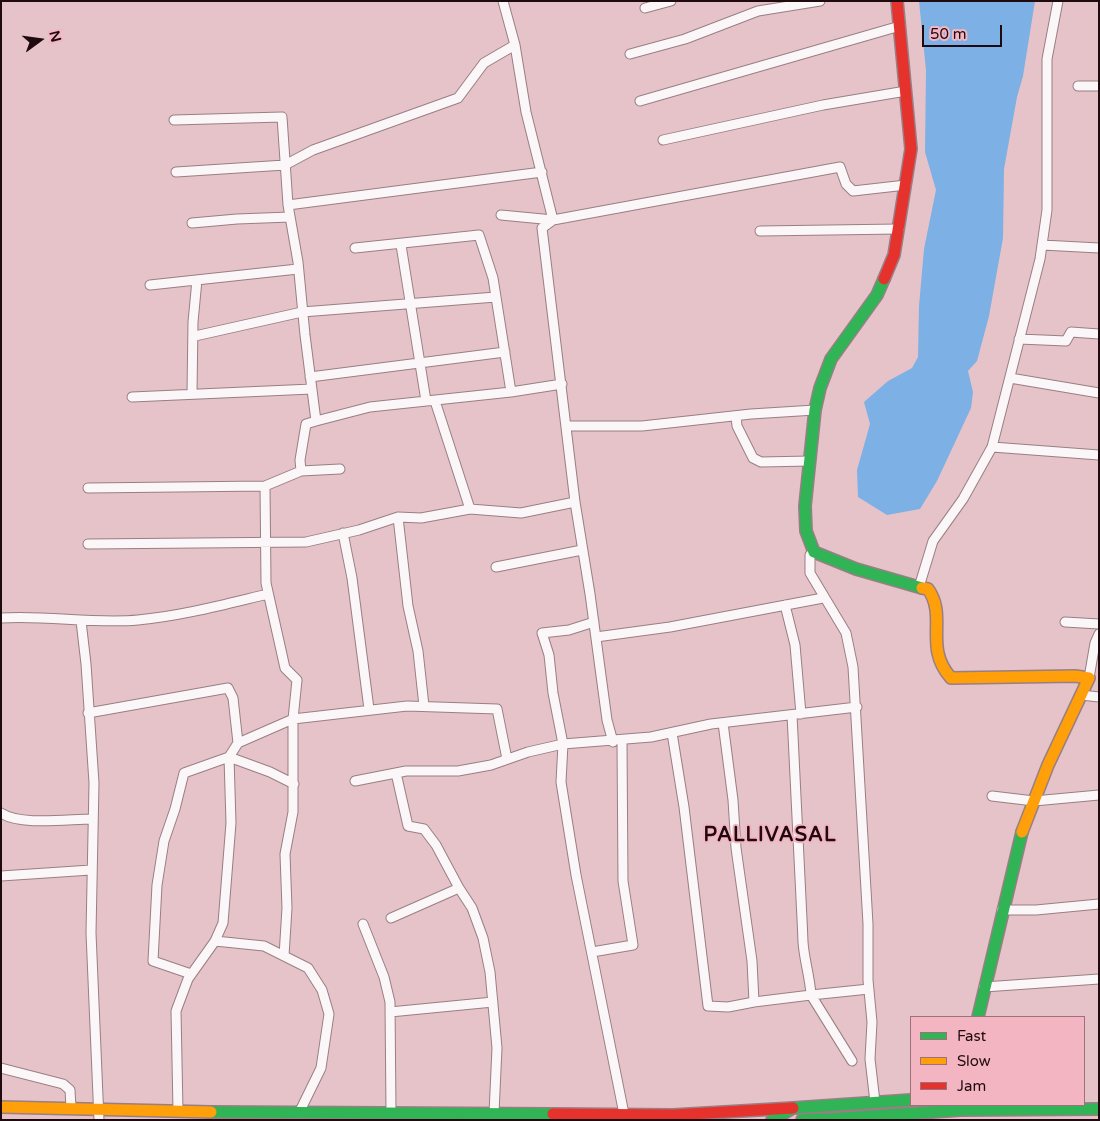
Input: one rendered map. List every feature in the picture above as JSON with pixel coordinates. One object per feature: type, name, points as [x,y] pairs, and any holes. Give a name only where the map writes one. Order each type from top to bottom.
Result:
[{"type":"street","points":[[503,1],[515,44],[526,112],[553,220]]},
{"type":"street","points":[[645,8],[672,1]]},
{"type":"street","points":[[630,54],[685,39],[758,11],[820,1]]},
{"type":"street","points":[[897,1],[911,149],[899,229],[894,255],[880,287],[831,360],[820,388],[815,410],[805,506],[806,531],[814,552],[846,567],[932,592],[936,602],[938,661],[951,678],[1075,676],[1089,678]]},
{"type":"street","points":[[919,587],[933,541],[963,499],[992,447],[1020,339],[1042,245],[1047,210],[1047,59],[1058,1]]},
{"type":"street","points":[[640,101],[900,26]]},
{"type":"street","points":[[176,172],[285,165],[313,150],[458,98],[484,63],[515,44]]},
{"type":"street","points":[[1078,86],[1099,86]]},
{"type":"street","points":[[663,140],[823,105],[906,91]]},
{"type":"street","points":[[174,120],[282,117],[288,205],[298,269],[316,421]]},
{"type":"street","points":[[501,215],[553,220],[840,168],[846,184],[853,191],[906,185]]},
{"type":"street","points":[[288,205],[542,172]]},
{"type":"street","points":[[192,223],[237,218],[290,217]]},
{"type":"street","points":[[553,220],[542,228],[547,255],[556,351],[562,384],[575,502],[607,720],[618,741],[623,881],[632,945],[592,952]]},
{"type":"street","points":[[760,231],[899,229]]},
{"type":"street","points":[[355,248],[401,245],[479,235],[493,278],[511,392]]},
{"type":"street","points":[[401,245],[421,362],[431,401],[470,508]]},
{"type":"street","points":[[1042,245],[1099,248]]},
{"type":"street","points":[[150,285],[298,269]]},
{"type":"street","points":[[192,393],[195,336],[193,322],[197,280]]},
{"type":"street","points":[[195,336],[302,312],[496,297]]},
{"type":"street","points":[[1020,339],[1066,341],[1071,332],[1099,334]]},
{"type":"street","points":[[310,376],[505,352]]},
{"type":"street","points":[[1010,378],[1099,393]]},
{"type":"street","points":[[301,471],[300,460],[306,424],[370,407],[511,392],[562,384]]},
{"type":"street","points":[[132,396],[312,389]]},
{"type":"street","points":[[566,426],[642,426],[815,410]]},
{"type":"street","points":[[736,416],[741,435],[753,458],[761,462],[810,462]]},
{"type":"street","points":[[992,447],[1099,455]]},
{"type":"street","points":[[88,488],[265,486],[301,471],[340,469]]},
{"type":"street","points":[[265,486],[265,541],[268,594],[285,668],[297,680],[293,718],[294,812],[285,854],[287,908],[284,956]]},
{"type":"street","points":[[88,544],[306,542],[343,534],[398,517],[421,518],[470,508],[522,512],[575,502]]},
{"type":"street","points":[[398,517],[408,606],[418,651],[424,706]]},
{"type":"street","points":[[343,534],[352,578],[369,709]]},
{"type":"street","points":[[496,567],[582,550]]},
{"type":"street","points":[[814,552],[810,555],[810,573],[823,598],[846,633],[853,667],[857,707],[868,924],[868,989],[872,1022],[870,1059],[874,1102]]},
{"type":"street","points":[[1,618],[32,616],[80,621],[138,620],[268,594]]},
{"type":"street","points":[[596,637],[670,627],[823,598]]},
{"type":"street","points":[[785,605],[795,645],[803,944],[811,995],[852,1061]]},
{"type":"street","points":[[80,621],[86,664],[94,782],[91,933],[99,1114]]},
{"type":"street","points":[[594,622],[569,630],[542,633],[550,655],[553,693],[563,744],[561,782],[576,875],[624,1114]]},
{"type":"street","points":[[1065,622],[1099,624]]},
{"type":"street","points":[[978,1016],[1018,842],[1034,801],[1089,678],[1099,634]]},
{"type":"street","points":[[88,713],[228,688],[233,698],[238,743]]},
{"type":"street","points":[[1081,696],[1099,697]]},
{"type":"street","points":[[178,1110],[176,1011],[191,974],[215,941],[223,924],[231,823],[229,757],[238,743],[293,718],[369,709],[424,706],[497,709],[507,759]]},
{"type":"street","points":[[355,781],[396,772],[458,771],[563,744],[618,741],[723,723],[857,707]]},
{"type":"street","points":[[723,723],[733,800],[736,848],[752,961],[754,1002]]},
{"type":"street","points":[[672,733],[708,1006],[728,1007],[754,1002],[868,989]]},
{"type":"street","points":[[191,974],[153,961],[157,885],[164,841],[176,810],[184,773],[229,757],[270,772],[294,784]]},
{"type":"street","points":[[396,772],[408,826],[424,829],[436,844],[459,888],[472,908],[483,938],[493,1002],[497,1048],[494,1113]]},
{"type":"street","points":[[992,796],[1034,801],[1099,795]]},
{"type":"street","points":[[1,813],[6,817],[35,821],[92,818]]},
{"type":"street","points":[[1,876],[92,870]]},
{"type":"street","points":[[391,918],[459,888]]},
{"type":"street","points":[[1002,910],[1036,910],[1099,904]]},
{"type":"street","points":[[363,924],[384,977],[390,1012],[391,1113]]},
{"type":"street","points":[[215,941],[264,946],[308,968],[322,990],[329,1014],[320,1068],[299,1113]]},
{"type":"street","points":[[984,987],[1099,979]]},
{"type":"street","points":[[390,1012],[493,1002]]},
{"type":"street","points":[[1,1068],[64,1084],[70,1090],[71,1108]]},
{"type":"street","points":[[1,1106],[71,1108],[99,1114],[178,1110],[299,1113],[706,1114],[910,1100]]},
{"type":"street","points":[[1085,1103],[1099,1107]]},
{"type":"street","points":[[802,1120],[961,1110],[1099,1107]]},
{"type":"street","points":[[772,1120],[793,1108]]},
{"type":"water","points":[[919,1],[1035,1],[1023,76],[1017,97],[1004,169],[1003,238],[989,316],[977,361],[968,371],[973,392],[971,408],[937,481],[920,509],[887,515],[858,497],[857,470],[870,424],[864,402],[888,381],[912,368],[918,357],[919,306],[924,249],[936,190],[925,152],[926,70]]},
{"type":"traffic: fast","points":[[884,279],[877,295],[831,359],[820,388],[815,410],[805,506],[806,531],[814,552],[856,569],[922,588]]},
{"type":"traffic: fast","points":[[978,1016],[1022,832]]},
{"type":"traffic: fast","points":[[772,1120],[793,1108],[910,1100]]},
{"type":"traffic: fast","points":[[816,1120],[961,1110],[1099,1109]]},
{"type":"traffic: fast","points":[[211,1112],[553,1114]]},
{"type":"traffic: fast","points":[[802,1120],[820,1119]]},
{"type":"traffic: slow","points":[[922,588],[928,589],[934,600],[938,655],[951,678],[1075,676],[1089,678],[1048,765],[1022,832]]},
{"type":"traffic: slow","points":[[1,1107],[211,1112]]},
{"type":"traffic: jam","points":[[884,279],[894,255],[911,149],[897,1]]},
{"type":"traffic: jam","points":[[553,1114],[673,1115],[793,1108]]},
{"type":"district","name":"PALLIVASAL","points":[[770,836]]}]
